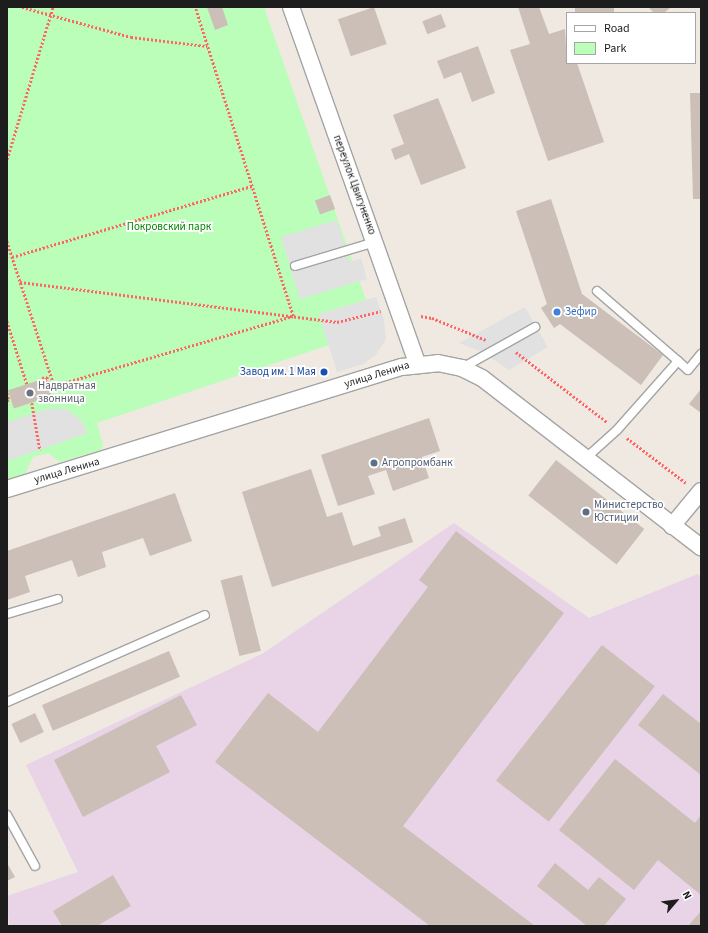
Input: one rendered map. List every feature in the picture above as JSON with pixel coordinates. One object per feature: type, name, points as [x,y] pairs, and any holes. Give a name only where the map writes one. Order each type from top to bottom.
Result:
[{"type":"street","name":"переулок Цвигуненко","points":[[291,7],[417,363]]},
{"type":"street","name":"улица Ленина","points":[[7,489],[417,363],[462,368],[482,378],[587,457],[701,548]]},
{"type":"street","points":[[672,526],[700,492]]},
{"type":"lane","points":[[295,266],[375,242]]},
{"type":"lane","points":[[597,290],[688,370],[701,354]]},
{"type":"lane","points":[[462,368],[535,327]]},
{"type":"lane","points":[[587,457],[617,430],[678,361]]},
{"type":"lane","points":[[7,614],[58,599]]},
{"type":"lane","points":[[7,702],[205,615]]},
{"type":"lane","points":[[7,815],[35,866]]},
{"type":"path","points":[[22,7],[50,16],[131,37],[207,46]]},
{"type":"path","points":[[7,159],[53,7]]},
{"type":"path","points":[[194,7],[293,316]]},
{"type":"path","points":[[12,257],[252,186]]},
{"type":"path","points":[[7,241],[54,385]]},
{"type":"path","points":[[20,282],[337,322],[385,310]]},
{"type":"path","points":[[50,387],[293,316]]},
{"type":"path","points":[[421,316],[503,345],[524,355],[617,430],[700,492]]},
{"type":"path","points":[[7,321],[27,384]]},
{"type":"path","points":[[48,383],[49,383],[47,377],[42,378],[44,383],[48,382],[47,378],[45,378],[44,376],[50,374]]},
{"type":"path","points":[[7,393],[9,400],[7,401]]},
{"type":"path","points":[[32,403],[40,450]]},
{"type":"shaded area","points":[[337,220],[350,262],[361,258],[367,279],[300,299],[281,237]]},
{"type":"shaded area","points":[[376,297],[384,320],[386,339],[376,355],[363,364],[337,372],[319,314]]},
{"type":"shaded area","points":[[525,307],[548,347],[509,370],[482,352],[459,343]]},
{"type":"shaded area","points":[[48,409],[66,409],[81,420],[88,433],[7,461],[7,422]]},
{"type":"shaded area","points":[[454,523],[589,618],[698,574],[701,577],[701,926],[9,926],[7,896],[78,872],[26,765],[262,654]]},
{"type":"green space","name":"Покровский парк","points":[[7,7],[264,7],[366,300],[319,314],[329,345],[97,423],[103,445],[101,450],[60,462],[48,453],[33,457],[25,474],[7,479]]},
{"type":"building","points":[[207,7],[222,7],[228,25],[215,30]]},
{"type":"building","points":[[374,7],[387,44],[351,56],[338,19]]},
{"type":"building","points":[[518,7],[539,7],[549,34],[565,29],[566,64],[577,64],[604,142],[548,161],[510,50],[530,44]]},
{"type":"building","points":[[575,7],[614,7],[614,12],[575,12]]},
{"type":"building","points":[[648,7],[671,7],[665,12],[653,12]]},
{"type":"building","points":[[441,14],[446,27],[427,34],[422,21]]},
{"type":"building","points":[[478,46],[495,93],[472,102],[461,72],[444,79],[437,61]]},
{"type":"building","points":[[690,93],[701,93],[701,199],[693,199]]},
{"type":"building","points":[[438,98],[466,168],[421,185],[409,154],[395,160],[391,149],[404,144],[393,115]]},
{"type":"building","points":[[330,195],[335,209],[320,215],[315,200]]},
{"type":"building","points":[[551,199],[582,294],[663,355],[641,385],[560,324],[554,328],[541,308],[547,304],[516,211]]},
{"type":"building","name":"Надвратная звонница","points":[[46,378],[52,396],[14,408],[8,390]]},
{"type":"building","points":[[701,389],[701,413],[689,404]]},
{"type":"building","name":"Агропромбанк","points":[[429,418],[440,451],[422,457],[429,478],[393,491],[386,470],[368,476],[375,494],[338,506],[321,455]]},
{"type":"building","name":"Министерство Юстиции","points":[[556,460],[644,529],[617,564],[528,495]]},
{"type":"building","points":[[311,469],[327,517],[342,512],[353,546],[381,536],[378,527],[405,518],[413,542],[272,587],[242,492]]},
{"type":"building","points":[[175,493],[192,541],[150,556],[143,538],[102,552],[106,567],[78,577],[72,560],[25,576],[30,592],[7,600],[7,551]]},
{"type":"building","points":[[456,531],[564,613],[403,826],[535,926],[430,926],[215,762],[268,693],[318,732],[428,587],[419,580]]},
{"type":"building","points":[[242,575],[261,651],[240,656],[221,580]]},
{"type":"building","points":[[602,645],[655,686],[549,822],[496,781]]},
{"type":"building","points":[[169,651],[180,677],[53,731],[42,705]]},
{"type":"building","points":[[663,694],[701,724],[701,775],[638,725]]},
{"type":"building","points":[[181,695],[197,725],[156,746],[170,772],[83,817],[54,760]]},
{"type":"building","points":[[35,713],[44,732],[20,743],[11,724]]},
{"type":"building","points":[[615,759],[695,823],[701,815],[701,895],[658,860],[634,890],[559,830]]},
{"type":"building","points":[[7,863],[15,877],[7,881]]},
{"type":"building","points":[[555,863],[588,890],[599,877],[626,899],[604,926],[587,926],[537,886]]},
{"type":"building","points":[[113,875],[131,906],[97,926],[62,926],[53,911]]},
{"type":"building","points":[[701,911],[701,926],[688,926]]},
{"type":"place","name":"Зефир","points":[[557,312]]},
{"type":"place","name":"Завод им. 1 Мая","points":[[324,372]]},
{"type":"place","name":"Надвратная звонница","points":[[30,393]]},
{"type":"place","name":"Агропромбанк","points":[[374,463]]},
{"type":"place","name":"Министерство Юстиции","points":[[586,512]]}]
